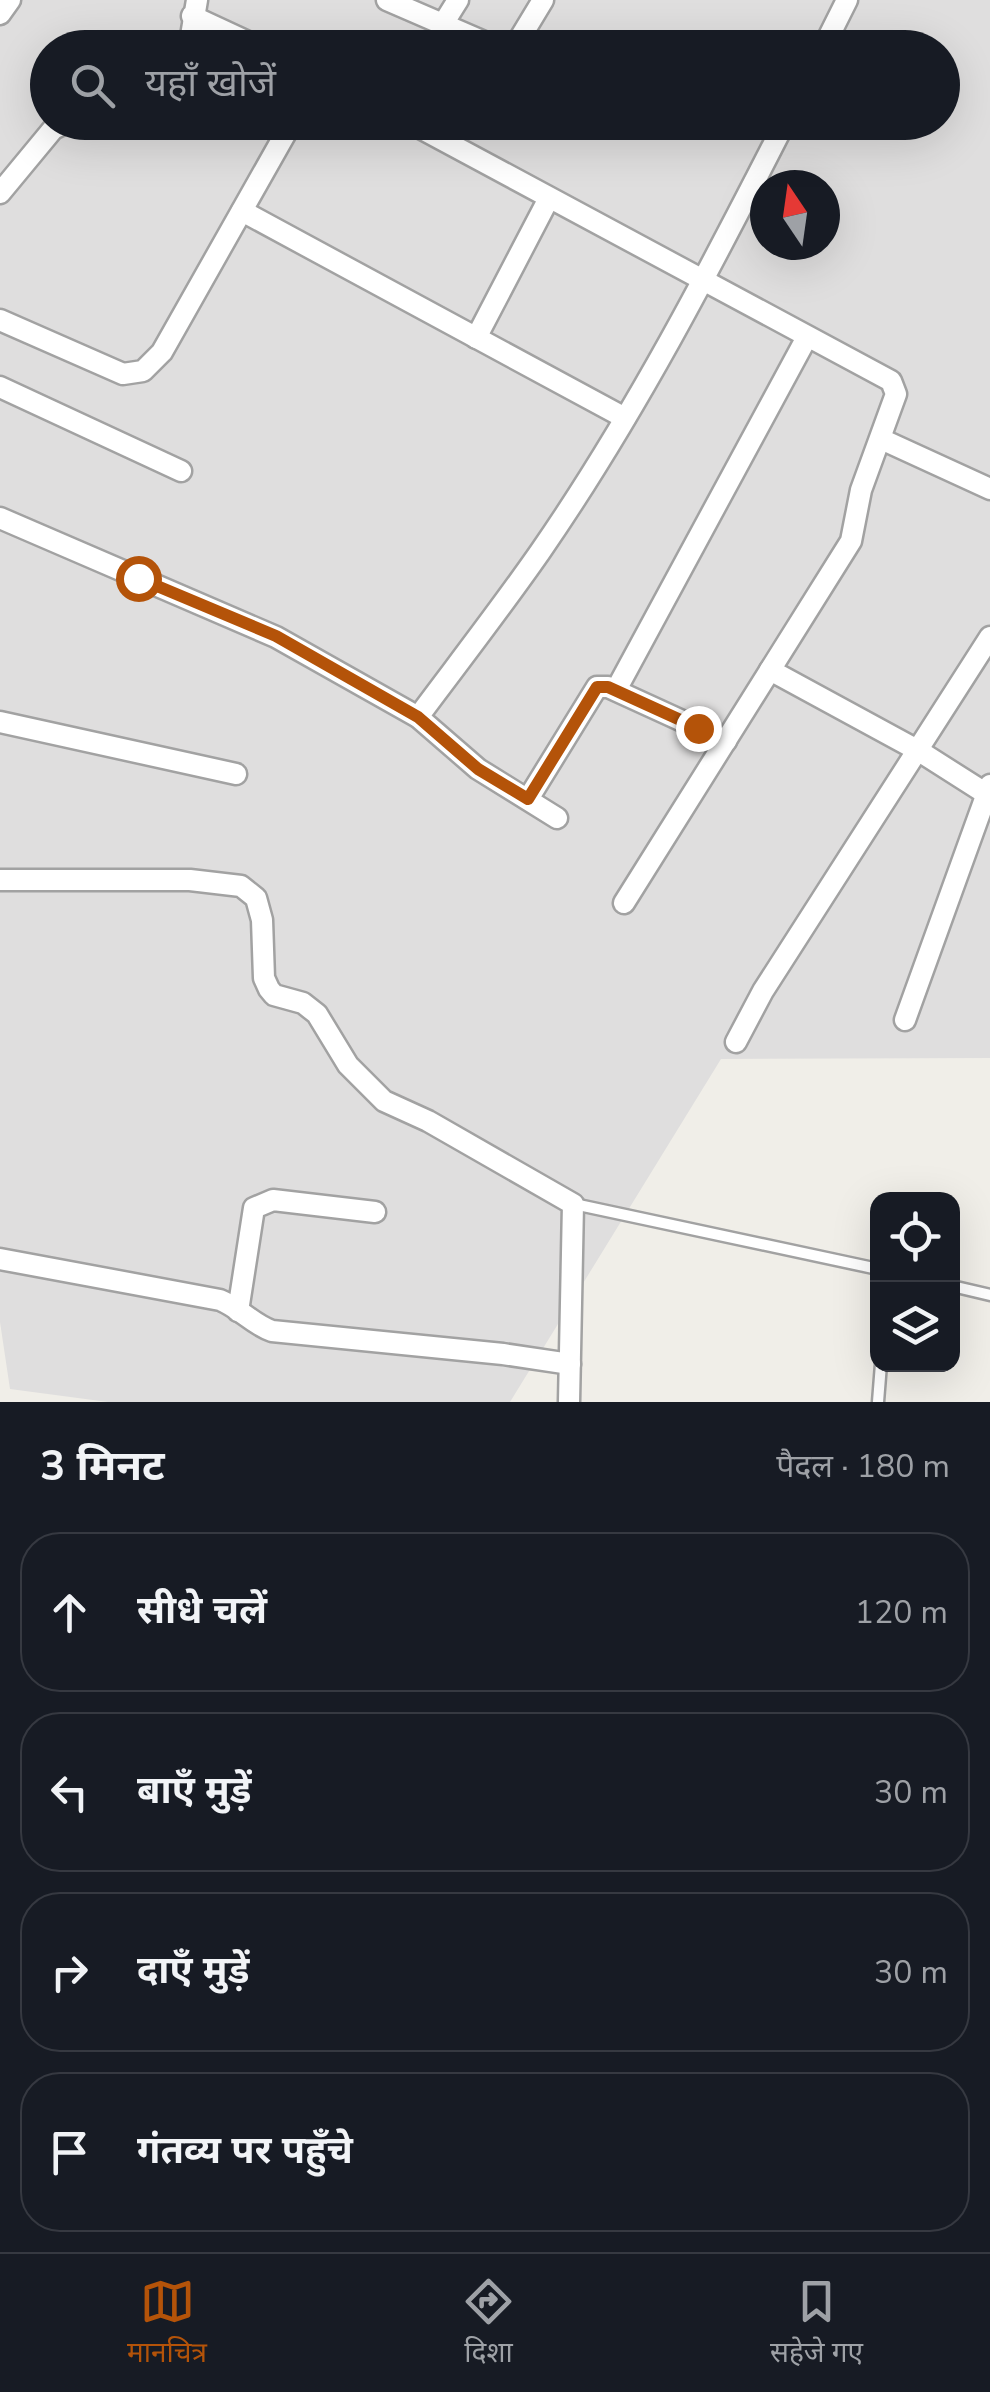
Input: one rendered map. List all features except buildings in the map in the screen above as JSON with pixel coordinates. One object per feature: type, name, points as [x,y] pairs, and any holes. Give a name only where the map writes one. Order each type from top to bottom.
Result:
[{"type":"street","points":[[388,0],[457,30]]},
{"type":"street","points":[[443,24],[458,0]]},
{"type":"street","points":[[525,30],[543,0]]},
{"type":"street","points":[[832,30],[848,0]]},
{"type":"street","points":[[195,8],[231,30]]},
{"type":"street","points":[[0,193],[45,140]]},
{"type":"street","points":[[0,320],[123,374],[143,371],[162,352],[282,140]]},
{"type":"street","points":[[442,140],[891,382],[896,394],[861,490],[852,540],[624,903]]},
{"type":"street","points":[[418,717],[541,551],[625,418],[703,282],[776,140]]},
{"type":"street","points":[[476,338],[549,198]]},
{"type":"street","points":[[242,212],[625,418]]},
{"type":"street","points":[[616,690],[808,337]]},
{"type":"street","points":[[0,387],[182,472]]},
{"type":"street","points":[[881,440],[990,489]]},
{"type":"street","points":[[0,518],[276,636],[418,717],[478,769],[556,818]]},
{"type":"street","points":[[736,1042],[763,991],[990,637]]},
{"type":"street","points":[[770,670],[988,789],[906,1020]]},
{"type":"street","points":[[528,799],[597,687],[616,690],[726,741]]},
{"type":"street","points":[[0,722],[236,774]]},
{"type":"street","points":[[0,880],[190,880],[242,886],[256,898],[262,920],[264,978],[269,989],[303,1003],[317,1014],[348,1064],[384,1101],[428,1120],[573,1204],[569,1402]]},
{"type":"street","points":[[238,1311],[254,1208],[274,1200],[375,1212]]},
{"type":"street","points":[[0,1259],[220,1300],[253,1324],[272,1332],[570,1364]]},
{"type":"lane","points":[[573,1204],[870,1267]]},
{"type":"lane","points":[[960,1288],[990,1295]]},
{"type":"lane","points":[[878,1402],[881,1372]]},
{"type":"shaded area","points":[[0,0],[990,0],[990,1058],[721,1059],[510,1402],[108,1402],[10,1389],[0,1322]]},
{"type":"route","points":[[138,578],[276,636],[418,717],[478,769],[528,799],[597,687],[608,687],[698,728]]}]
